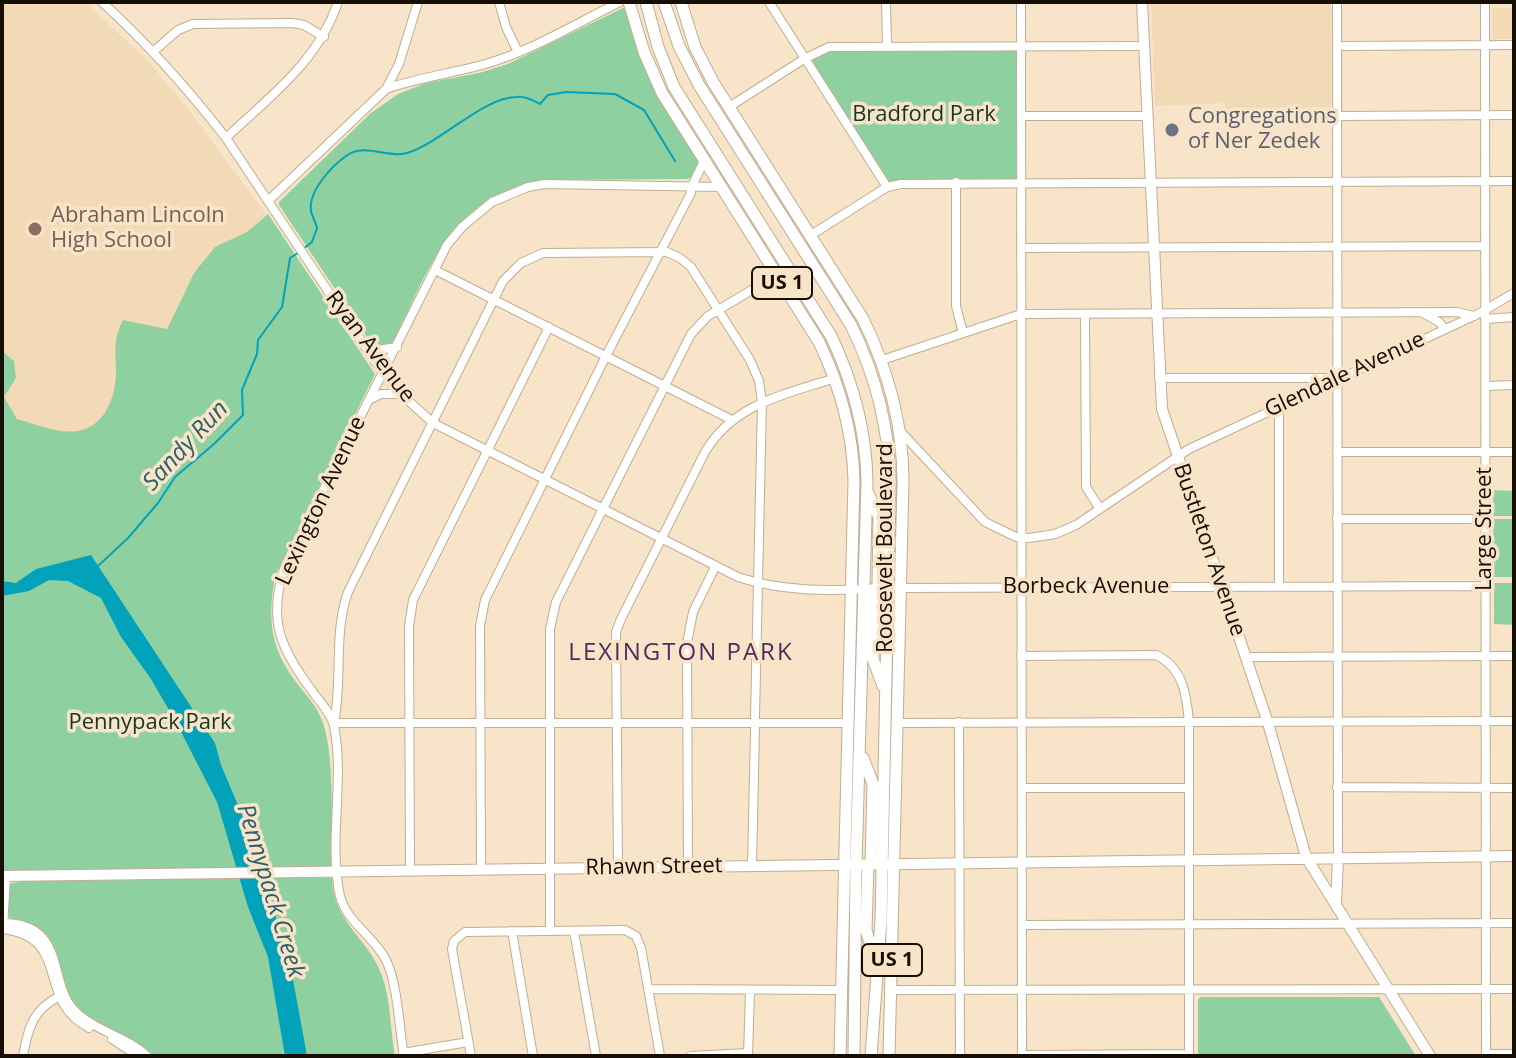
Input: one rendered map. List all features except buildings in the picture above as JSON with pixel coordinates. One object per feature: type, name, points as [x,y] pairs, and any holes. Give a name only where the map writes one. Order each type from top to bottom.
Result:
[{"type":"highway","name":"Roosevelt Boulevard","points":[[629,2],[656,80],[819,342],[846,414],[852,454],[847,764],[869,864],[891,990],[889,1056]]},
{"type":"highway","name":"Roosevelt Boulevard","points":[[646,2],[658,47],[674,87],[831,336],[851,385],[864,438],[867,490],[879,517],[873,653],[885,690],[885,725],[869,864]]},
{"type":"highway","name":"Roosevelt Boulevard","points":[[664,2],[691,72],[843,311],[869,365],[881,406],[889,451],[861,719],[860,746],[873,784],[854,1056]]},
{"type":"highway","name":"Roosevelt Boulevard","points":[[681,2],[695,47],[729,107],[858,309],[882,360],[900,431],[903,481],[898,723],[841,990],[840,1056]]},
{"type":"highway","points":[[738,147],[784,193]]},
{"type":"highway","points":[[763,253],[800,287]]},
{"type":"highway","points":[[885,725],[899,680]]},
{"type":"highway","points":[[847,764],[861,719]]},
{"type":"highway","name":"US 1","points":[[869,864],[867,934],[877,975],[871,1056]]},
{"type":"main road","name":"Bustleton Avenue","points":[[1142,2],[1162,409],[1268,723],[1306,857],[1430,1056]]},
{"type":"main road","points":[[1336,905],[1338,856]]},
{"type":"main road","name":"Rhawn Street","points":[[4,876],[1514,856]]},
{"type":"street","name":"Ryan Avenue","points":[[102,2],[154,51],[226,138],[383,372],[401,394],[433,423],[715,567],[759,583],[804,590],[876,589]]},
{"type":"street","points":[[226,138],[301,67],[324,37],[338,2]]},
{"type":"street","points":[[268,201],[386,89],[399,64],[418,2]]},
{"type":"street","points":[[499,2],[518,52]]},
{"type":"street","points":[[386,89],[427,76],[491,63],[620,2]]},
{"type":"street","points":[[769,2],[887,187]]},
{"type":"street","points":[[886,2],[887,46]]},
{"type":"street","points":[[1021,2],[1021,656],[1022,1055],[1189,1055],[1189,723],[1187,701],[1176,670],[1156,655],[1021,656]]},
{"type":"street","points":[[1337,2],[1338,856]]},
{"type":"street","name":"Large Street","points":[[1485,2],[1486,1055]]},
{"type":"street","points":[[154,51],[178,30],[193,24],[292,23],[304,25],[324,37]]},
{"type":"street","points":[[1337,46],[1514,45]]},
{"type":"street","points":[[729,107],[804,59],[829,47],[1144,46]]},
{"type":"street","points":[[1337,116],[1514,115]]},
{"type":"street","points":[[1021,116],[1146,116]]},
{"type":"street","points":[[481,869],[480,626],[485,600],[543,480],[691,193],[704,161]]},
{"type":"street","points":[[811,235],[887,187],[901,184],[1514,181]]},
{"type":"street","points":[[956,182],[956,306],[963,333]]},
{"type":"street","name":"Lexington Avenue","points":[[334,723],[287,655],[280,634],[277,595],[285,566],[447,245],[483,208],[509,193],[545,184],[721,187]]},
{"type":"street","points":[[1021,248],[1485,246]]},
{"type":"street","points":[[468,1042],[404,1055],[387,963],[347,913],[341,898],[337,871],[334,723],[340,696],[339,626],[348,592],[494,299],[511,271],[532,256],[543,253],[661,250],[680,258],[691,267],[753,366],[759,381],[762,402],[752,866]]},
{"type":"street","points":[[435,270],[732,420]]},
{"type":"street","points":[[550,930],[550,629],[554,607],[691,334],[704,319],[777,275]]},
{"type":"street","name":"Glendale Avenue","points":[[1022,538],[1039,538],[1063,532],[1177,457],[1337,378],[1474,316],[1485,314],[1514,293]]},
{"type":"street","points":[[1504,299],[1514,314]]},
{"type":"street","points":[[882,360],[1021,314],[1457,312],[1474,316]]},
{"type":"street","points":[[1422,313],[1445,329]]},
{"type":"street","points":[[1485,314],[1514,314]]},
{"type":"street","points":[[1085,315],[1086,487],[1100,509]]},
{"type":"street","points":[[410,871],[409,626],[413,600],[549,327]]},
{"type":"street","points":[[365,346],[377,350],[397,347]]},
{"type":"street","points":[[618,867],[618,626],[705,452],[718,434],[732,420],[762,402],[835,378]]},
{"type":"street","points":[[1159,378],[1337,378]]},
{"type":"street","points":[[1486,386],[1514,385]]},
{"type":"street","points":[[368,400],[381,394],[401,394]]},
{"type":"street","points":[[1279,405],[1279,587]]},
{"type":"street","points":[[900,431],[985,522],[1022,538]]},
{"type":"street","points":[[1337,452],[1514,452]]},
{"type":"street","points":[[1337,519],[1485,519]]},
{"type":"street","points":[[688,867],[688,634],[693,612],[715,567]]},
{"type":"street","name":"Borbeck Avenue","points":[[876,589],[1485,586]]},
{"type":"street","points":[[1246,657],[1514,656]]},
{"type":"street","points":[[898,723],[1514,721]]},
{"type":"street","points":[[959,722],[960,1056]]},
{"type":"street","points":[[334,723],[848,723]]},
{"type":"street","points":[[1337,787],[1514,788]]},
{"type":"street","points":[[1022,788],[1189,788]]},
{"type":"street","points":[[4,876],[2,926],[29,936],[45,952],[63,1007],[79,1022],[140,1054]]},
{"type":"street","points":[[1022,925],[1514,923]]},
{"type":"street","points":[[471,1056],[452,949],[459,935],[550,930],[625,930],[636,936],[660,1056]]},
{"type":"street","points":[[512,931],[533,1056]]},
{"type":"street","points":[[574,931],[596,1056]]},
{"type":"street","points":[[648,989],[841,990]]},
{"type":"street","points":[[891,990],[1514,989]]},
{"type":"street","points":[[691,1056],[723,1052],[748,1054],[750,990]]},
{"type":"street","points":[[23,1056],[32,1019],[39,1009],[61,995]]},
{"type":"street","points":[[1486,1055],[1514,1054]]},
{"type":"shaded area","points":[[2,2],[85,2],[148,61],[185,105],[266,214],[248,233],[194,273],[162,337],[123,439],[2,432]]},
{"type":"shaded area","points":[[1151,2],[1331,2],[1331,107],[1226,109],[1225,103],[1155,106]]},
{"type":"shaded area","points":[[1492,8],[1514,8],[1514,39],[1492,39]]},
{"type":"green space","points":[[623,8],[699,162],[693,176],[688,179],[545,180],[513,189],[486,202],[465,218],[448,238],[433,261],[393,342],[388,346],[376,347],[279,202],[371,113],[398,94],[426,83],[508,64]]},
{"type":"green space","name":"Bradford Park","points":[[829,47],[1021,48],[1021,182],[887,187],[804,59]]},
{"type":"green space","name":"Pennypack Park","points":[[268,214],[375,374],[275,576],[271,619],[276,644],[287,669],[315,706],[323,723],[331,773],[332,813],[332,866],[276,869],[277,878],[332,878],[338,907],[369,951],[382,976],[395,1056],[151,1056],[129,1038],[88,1019],[71,1001],[54,949],[46,939],[9,917],[9,884],[26,880],[2,872],[2,351],[14,361],[16,378],[4,397],[17,419],[63,431],[87,428],[103,416],[112,397],[116,377],[116,343],[123,320],[167,329],[194,273],[215,247],[247,232]]},
{"type":"green space","points":[[1493,490],[1514,491],[1514,516],[1493,516]]},
{"type":"green space","points":[[1493,519],[1514,519],[1514,577],[1494,577]]},
{"type":"green space","points":[[1494,583],[1514,583],[1514,625],[1494,624]]},
{"type":"green space","points":[[1200,997],[1379,997],[1416,1056],[1198,1056]]},
{"type":"water","points":[[91,555],[215,743],[269,894],[291,969],[307,1056],[285,1056],[268,957],[248,907],[217,802],[177,724],[151,679],[121,637],[101,598],[68,581],[49,580],[29,591],[2,596],[2,581],[16,583],[36,569]]},
{"type":"waterway","name":"Sandy Run","points":[[303,249],[312,242],[317,228],[311,211],[313,195],[328,173],[346,156],[361,150],[407,153],[503,99],[522,97],[540,104],[548,95],[566,92],[615,94],[644,110],[675,161]]},
{"type":"waterway","name":"Sandy Run","points":[[97,567],[128,538],[158,503],[175,477],[243,415],[242,390],[257,354],[258,340],[282,307],[290,258],[298,253]]},
{"type":"place","name":"Congregations of Ner Zedek","points":[[1172,130]]},
{"type":"place","name":"Abraham Lincoln High School","points":[[35,229]]},
{"type":"district","name":"LEXINGTON PARK","points":[[681,653]]},
{"type":"water label","name":"Pennypack Creek","points":[[270,891]]}]
